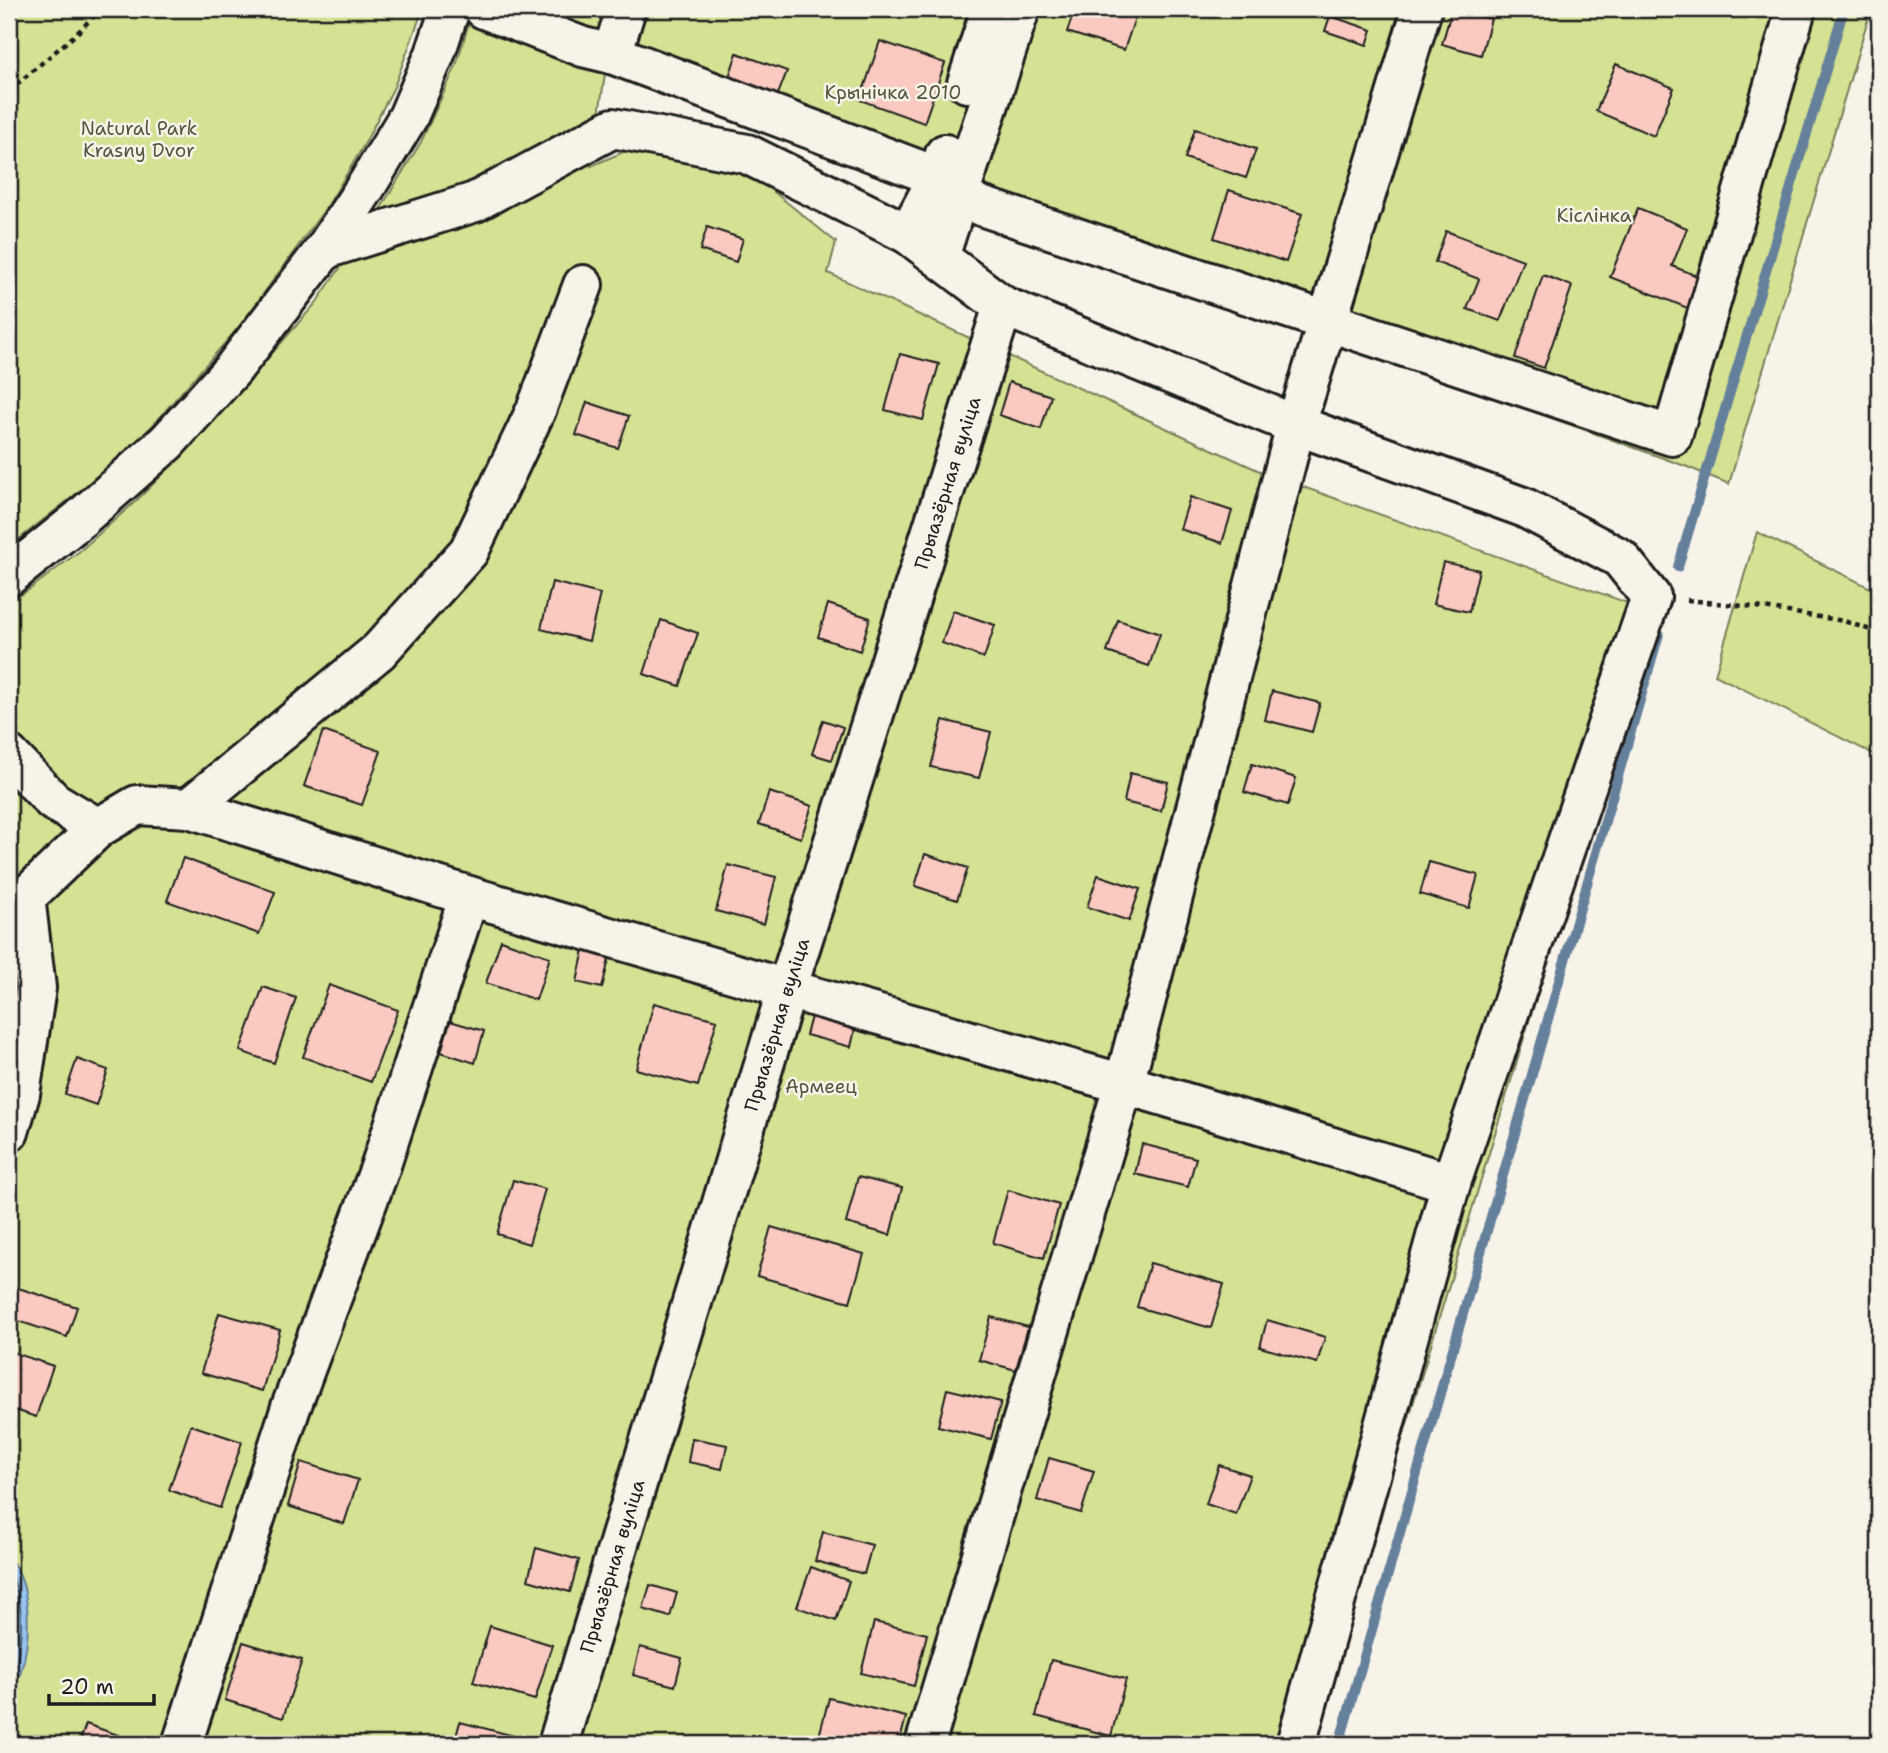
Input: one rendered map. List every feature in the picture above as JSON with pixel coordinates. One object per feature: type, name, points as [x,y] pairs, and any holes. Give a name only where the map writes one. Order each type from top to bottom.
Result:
[{"type":"street","points":[[9,576],[79,520],[167,442],[233,369],[325,249],[368,185],[408,117],[435,54],[450,9]]},
{"type":"street","points":[[484,9],[583,47],[612,54],[947,188],[1327,321],[1672,436],[1796,9]]},
{"type":"street","points":[[612,54],[626,9]]},
{"type":"street","points":[[939,257],[947,188],[991,9]]},
{"type":"street","points":[[908,234],[947,188],[1020,9]]},
{"type":"street","points":[[925,1744],[1124,1084],[1296,425],[1422,9]]},
{"type":"street","points":[[325,249],[475,202],[613,128],[747,154],[908,234],[1003,306],[1296,425],[1523,507],[1620,558],[1651,597],[1451,1183],[1296,1744]]},
{"type":"street","points":[[189,808],[379,652],[469,551],[536,410],[583,285]]},
{"type":"street","name":"Прыазёрная вуліца","points":[[558,1744],[787,989],[1003,306]]},
{"type":"street","points":[[9,755],[53,801],[98,828]]},
{"type":"street","points":[[9,1132],[20,1094],[36,988],[17,905],[98,828],[137,805],[189,808],[470,896],[1124,1084],[1451,1183]]},
{"type":"street","points":[[182,1744],[291,1407],[380,1168],[470,896]]},
{"type":"path","points":[[9,91],[101,9]]},
{"type":"path","points":[[1651,597],[1791,612],[1844,621],[1879,633]]},
{"type":"green space","name":"Natural Park Krasny Dvor","points":[[9,9],[423,9],[394,87],[364,145],[328,205],[239,327],[151,427],[100,475],[9,547]]},
{"type":"green space","name":"Армеец","points":[[473,9],[1871,9],[1729,484],[928,195],[605,74],[591,166],[646,142],[747,170],[836,242],[828,273],[1264,473],[1653,612],[1310,1744],[9,1744],[9,603],[81,550],[137,500],[193,444],[316,303],[377,214],[421,142],[456,66]]},
{"type":"green space","points":[[1757,532],[1879,592],[1879,757],[1715,675]]},
{"type":"water","points":[[9,1558],[17,1569],[26,1598],[28,1630],[24,1661],[9,1693]]},
{"type":"building","points":[[1075,9],[1138,9],[1124,50],[1067,32]]},
{"type":"building","points":[[1452,9],[1491,19],[1481,55],[1442,44]]},
{"type":"building","points":[[1330,16],[1372,30],[1367,45],[1325,31]]},
{"type":"building","points":[[880,41],[945,63],[924,123],[860,100]]},
{"type":"building","points":[[737,53],[787,71],[777,97],[728,80]]},
{"type":"building","points":[[1616,64],[1674,88],[1654,136],[1596,111]]},
{"type":"building","points":[[1195,129],[1256,149],[1246,178],[1185,158]]},
{"type":"building","points":[[1229,190],[1302,214],[1286,262],[1214,238]]},
{"type":"building","points":[[1638,208],[1687,228],[1672,266],[1702,278],[1690,309],[1610,277]]},
{"type":"building","points":[[707,227],[743,239],[736,262],[700,250]]},
{"type":"building","points":[[1446,231],[1523,260],[1500,321],[1467,309],[1479,279],[1435,262]]},
{"type":"building","points":[[1543,275],[1572,286],[1544,368],[1515,358]]},
{"type":"building","points":[[900,354],[939,364],[923,420],[885,410]]},
{"type":"building","points":[[1009,382],[1051,396],[1041,429],[999,415]]},
{"type":"building","points":[[587,402],[629,416],[618,448],[576,435]]},
{"type":"building","points":[[1190,497],[1232,511],[1222,543],[1180,529]]},
{"type":"building","points":[[1443,562],[1479,570],[1469,612],[1433,604]]},
{"type":"building","points":[[552,582],[600,594],[589,641],[541,629]]},
{"type":"building","points":[[828,604],[870,618],[860,651],[818,637]]},
{"type":"building","points":[[953,611],[995,625],[984,658],[942,643]]},
{"type":"building","points":[[661,620],[698,633],[680,686],[644,674]]},
{"type":"building","points":[[1118,620],[1160,634],[1149,666],[1107,652]]},
{"type":"building","points":[[1272,691],[1320,703],[1312,732],[1265,720]]},
{"type":"building","points":[[823,720],[843,727],[832,760],[812,754]]},
{"type":"building","points":[[943,720],[991,732],[979,778],[931,767]]},
{"type":"building","points":[[323,731],[381,751],[362,805],[304,786]]},
{"type":"building","points":[[1252,764],[1296,778],[1288,805],[1244,792]]},
{"type":"building","points":[[1130,773],[1168,782],[1161,811],[1124,802]]},
{"type":"building","points":[[769,792],[812,806],[801,838],[759,824]]},
{"type":"building","points":[[925,854],[968,868],[957,900],[915,886]]},
{"type":"building","points":[[183,858],[275,892],[259,934],[167,901]]},
{"type":"building","points":[[1429,862],[1478,875],[1469,908],[1420,894]]},
{"type":"building","points":[[728,865],[776,877],[764,924],[716,911]]},
{"type":"building","points":[[1098,875],[1140,889],[1129,921],[1087,907]]},
{"type":"building","points":[[501,940],[550,957],[536,1000],[486,983]]},
{"type":"building","points":[[585,945],[611,951],[602,988],[577,982]]},
{"type":"building","points":[[329,985],[398,1010],[371,1082],[303,1057]]},
{"type":"building","points":[[263,987],[296,998],[274,1063],[240,1051]]},
{"type":"building","points":[[654,1003],[717,1020],[698,1086],[636,1069]]},
{"type":"building","points":[[813,1009],[857,1020],[851,1047],[806,1035]]},
{"type":"building","points":[[450,1021],[484,1031],[475,1063],[441,1052]]},
{"type":"building","points":[[77,1059],[108,1070],[96,1105],[65,1094]]},
{"type":"building","points":[[1142,1144],[1196,1158],[1188,1187],[1135,1174]]},
{"type":"building","points":[[858,1177],[902,1188],[890,1235],[846,1223]]},
{"type":"building","points":[[513,1180],[545,1189],[529,1244],[497,1234]]},
{"type":"building","points":[[1008,1190],[1059,1205],[1044,1258],[993,1243]]},
{"type":"building","points":[[771,1227],[864,1254],[850,1302],[757,1276]]},
{"type":"building","points":[[1150,1263],[1224,1284],[1211,1328],[1137,1307]]},
{"type":"building","points":[[9,1285],[77,1307],[67,1337],[9,1318]]},
{"type":"building","points":[[219,1313],[280,1330],[262,1391],[201,1373]]},
{"type":"building","points":[[991,1317],[1028,1327],[1016,1370],[979,1360]]},
{"type":"building","points":[[1267,1320],[1325,1337],[1317,1363],[1260,1347]]},
{"type":"building","points":[[9,1351],[53,1366],[36,1417],[9,1408]]},
{"type":"building","points":[[947,1389],[1001,1402],[991,1439],[938,1426]]},
{"type":"building","points":[[191,1425],[242,1442],[220,1508],[169,1490]]},
{"type":"building","points":[[692,1438],[727,1445],[722,1469],[688,1462]]},
{"type":"building","points":[[1049,1458],[1094,1471],[1081,1513],[1037,1500]]},
{"type":"building","points":[[301,1462],[358,1480],[344,1524],[288,1506]]},
{"type":"building","points":[[1219,1465],[1250,1475],[1236,1514],[1206,1504]]},
{"type":"building","points":[[823,1532],[872,1545],[864,1574],[815,1561]]},
{"type":"building","points":[[536,1548],[579,1560],[570,1592],[528,1580]]},
{"type":"building","points":[[811,1567],[849,1581],[836,1621],[797,1607]]},
{"type":"building","points":[[650,1585],[677,1593],[670,1617],[643,1609]]},
{"type":"building","points":[[874,1622],[927,1634],[914,1686],[861,1673]]},
{"type":"building","points":[[490,1626],[552,1645],[535,1700],[473,1682]]},
{"type":"building","points":[[243,1642],[302,1660],[283,1718],[225,1700]]},
{"type":"building","points":[[640,1647],[682,1658],[675,1686],[633,1675]]},
{"type":"building","points":[[1051,1660],[1126,1679],[1111,1736],[1036,1716]]},
{"type":"building","points":[[829,1698],[906,1717],[899,1744],[817,1744]]},
{"type":"building","points":[[460,1722],[522,1738],[520,1744],[454,1744]]},
{"type":"building","points":[[86,1724],[141,1743],[79,1744]]},
{"type":"waterway","points":[[1678,567],[1844,9]]},
{"type":"waterway","points":[[1339,1744],[1659,634]]},
{"type":"park label","name":"Крынічка 2010","points":[[893,92]]},
{"type":"park label","name":"Кіслінка","points":[[1594,215]]}]
